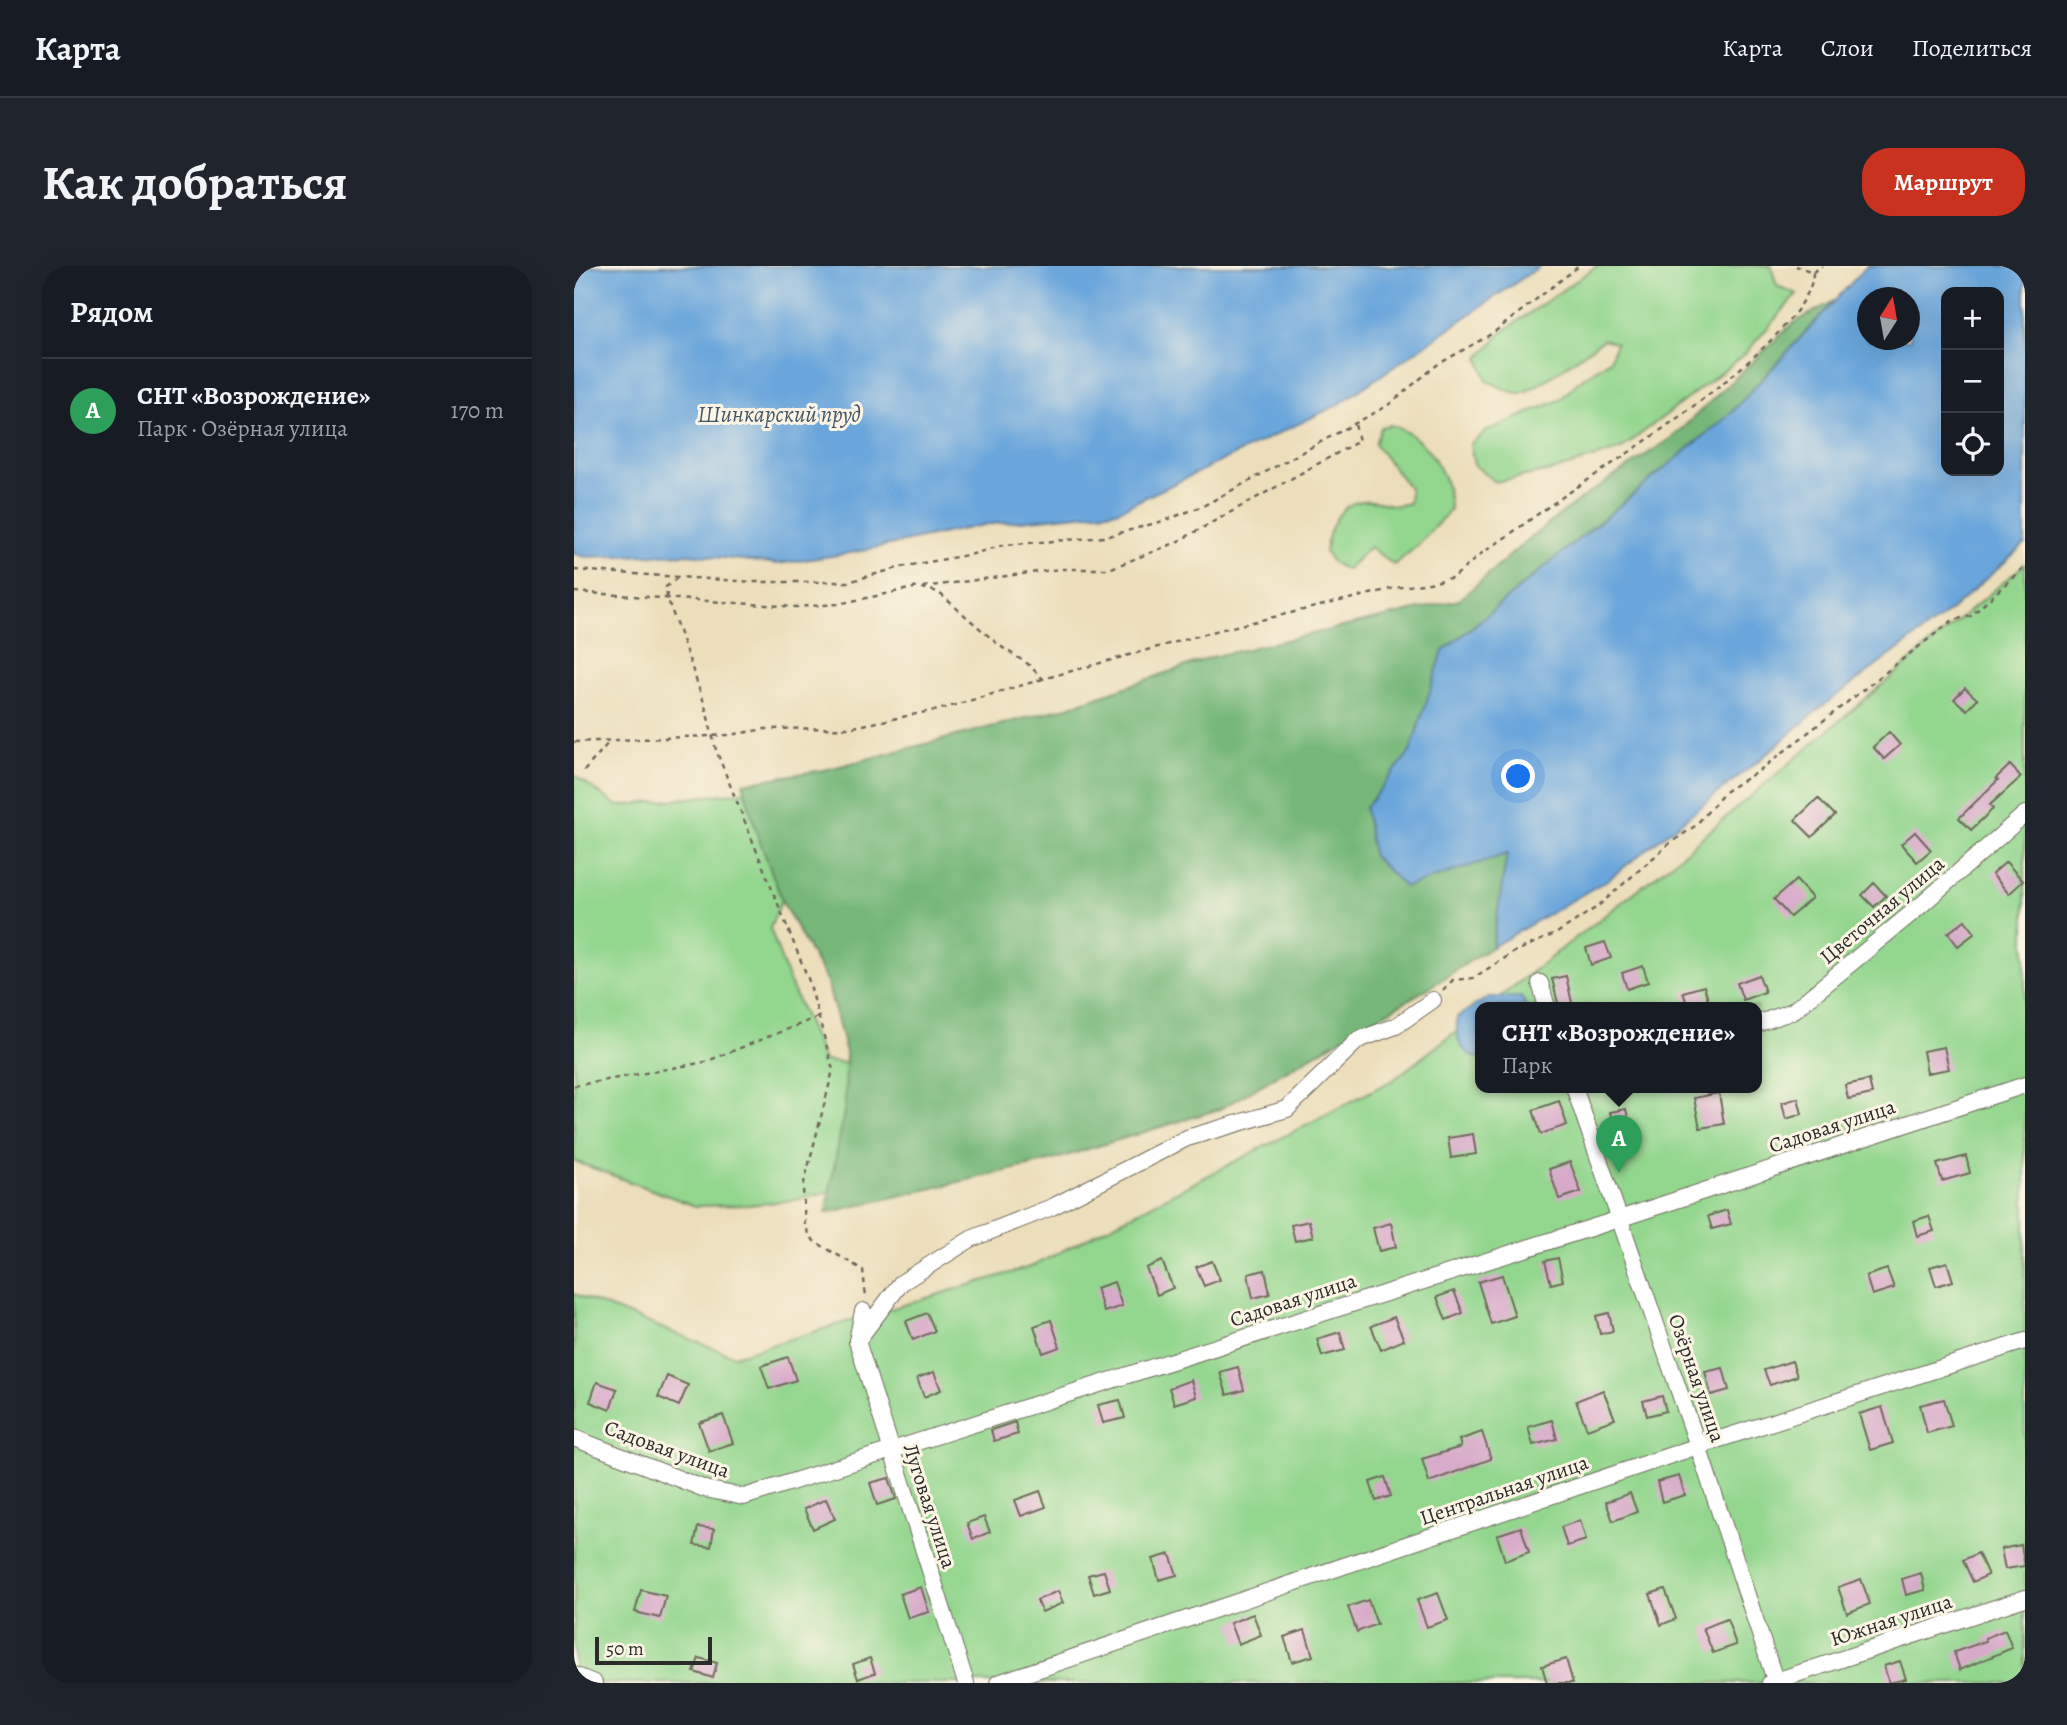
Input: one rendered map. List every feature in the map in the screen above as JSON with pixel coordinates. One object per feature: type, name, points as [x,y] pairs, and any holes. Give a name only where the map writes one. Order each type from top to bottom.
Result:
[{"type":"street","name":"Цветочная улица","points":[[1762,1022],[1793,1011],[2025,814]]},
{"type":"street","points":[[1540,982],[1546,1002]]},
{"type":"street","points":[[857,1341],[901,1283],[971,1239],[1052,1207],[1187,1138],[1287,1109],[1358,1040],[1396,1026],[1433,1000]]},
{"type":"street","name":"Садовая улица","points":[[574,1438],[705,1489],[744,1497],[1619,1219],[2025,1085]]},
{"type":"street","name":"Озёрная улица","points":[[1576,1093],[1698,1446],[1774,1682]]},
{"type":"street","points":[[857,1341],[863,1311]]},
{"type":"street","name":"Луговая улица","points":[[857,1341],[966,1683]]},
{"type":"street","name":"Центральная улица","points":[[998,1683],[1698,1446],[2025,1341]]},
{"type":"street","name":"Южная улица","points":[[1774,1682],[2025,1598]]},
{"type":"street","points":[[574,1675],[594,1683]]},
{"type":"path","points":[[574,570],[677,578],[848,582],[901,567],[973,554],[1003,545],[1105,537],[1163,522],[1203,506],[1355,424],[1410,390],[1437,365],[1493,333],[1579,266]]},
{"type":"path","points":[[1796,266],[1813,272]]},
{"type":"path","points":[[1813,272],[1822,266]]},
{"type":"path","points":[[574,742],[730,735],[765,729],[849,728],[945,708],[1219,630],[1454,577],[1482,553],[1716,389],[1794,313],[1813,285],[1813,272]]},
{"type":"path","points":[[574,592],[796,607],[838,604],[919,587],[1060,569],[1109,569],[1175,543],[1359,441],[1355,424]]},
{"type":"path","points":[[1433,1000],[1453,980],[1473,978],[1516,951],[1558,933],[1597,906],[1695,826],[1726,791],[1760,770],[1953,620],[1971,616],[2025,566]]},
{"type":"path","points":[[677,578],[666,587],[667,597],[693,666],[728,783],[809,981],[833,1070],[803,1187],[805,1227],[814,1241],[863,1270],[867,1289],[863,1311]]},
{"type":"path","points":[[919,587],[938,592],[1043,679]]},
{"type":"path","points":[[584,771],[608,742]]},
{"type":"path","points":[[574,1086],[705,1062],[818,1017]]},
{"type":"green space","points":[[1597,266],[1771,266],[1777,286],[1797,294],[1744,355],[1621,449],[1555,470],[1495,482],[1474,465],[1470,444],[1488,430],[1560,400],[1579,381],[1610,360],[1616,343],[1604,339],[1548,379],[1519,393],[1487,381],[1479,358],[1501,333]]},
{"type":"green space","points":[[1835,300],[1728,416],[1443,651],[1411,752],[1365,808],[1508,854],[1492,947],[1427,989],[1220,1109],[1049,1161],[826,1213],[845,1106],[846,1052],[827,982],[784,905],[756,831],[743,783],[829,769],[1068,707],[1212,657],[1459,600],[1576,502],[1674,436],[1792,324]]},
{"type":"green space","points":[[1391,425],[1415,438],[1434,458],[1449,496],[1450,510],[1418,545],[1394,565],[1370,547],[1346,570],[1332,562],[1325,552],[1333,524],[1344,509],[1361,501],[1393,505],[1409,503],[1410,489],[1375,444],[1381,427]]},
{"type":"green space","points":[[2025,564],[2025,1683],[574,1683],[574,1294],[734,1356],[1033,1266],[1393,1080],[1475,1017],[1475,1093],[1762,1093],[1762,1002],[1493,1002],[1667,867]]},
{"type":"green space","points":[[574,775],[618,806],[767,789],[793,874],[770,928],[787,976],[824,1061],[970,1075],[1373,856],[1406,887],[1079,1134],[794,1200],[748,1205],[695,1206],[574,1161]]},
{"type":"water","name":"Шинкарский пруд","points":[[574,266],[1540,266],[1338,405],[1117,511],[983,525],[851,553],[778,564],[688,554],[586,557],[574,554]]},
{"type":"water","points":[[1867,266],[2025,266],[2025,544],[1950,611],[1820,708],[1761,759],[1609,879],[1492,947],[1507,854],[1405,887],[1373,856],[1365,808],[1410,752],[1443,651],[1728,416]]},
{"type":"water","points":[[1489,997],[1521,997],[1524,1002],[1481,1002]]},
{"type":"water","points":[[1475,1006],[1475,1057],[1465,1051],[1459,1042],[1457,1017]]},
{"type":"building","points":[[1965,688],[1977,699],[1967,710],[1954,699]]},
{"type":"building","points":[[1889,732],[1900,745],[1884,759],[1873,747]]},
{"type":"building","points":[[2010,765],[2021,777],[1990,805],[1993,809],[1971,830],[1959,818]]},
{"type":"building","points":[[1818,798],[1835,815],[1812,837],[1795,820]]},
{"type":"building","points":[[1915,832],[1931,850],[1917,862],[1901,844]]},
{"type":"building","points":[[2006,862],[2023,881],[2009,894],[1992,874]]},
{"type":"building","points":[[1796,880],[1812,898],[1790,917],[1774,899]]},
{"type":"building","points":[[1874,883],[1886,896],[1874,907],[1862,895]]},
{"type":"building","points":[[1965,920],[1975,933],[1958,946],[1948,933]]},
{"type":"building","points":[[1605,942],[1611,958],[1591,965],[1586,948]]},
{"type":"building","points":[[1643,966],[1648,982],[1627,989],[1622,973]]},
{"type":"building","points":[[1759,975],[1765,992],[1743,1000],[1737,983]]},
{"type":"building","points":[[1566,976],[1572,1002],[1558,1002],[1552,979]]},
{"type":"building","points":[[1704,986],[1709,1002],[1686,1002],[1683,992]]},
{"type":"building","points":[[1944,1047],[1949,1069],[1927,1073],[1923,1051]]},
{"type":"building","points":[[1869,1080],[1872,1094],[1848,1099],[1845,1085]]},
{"type":"building","points":[[1719,1093],[1724,1124],[1700,1128],[1694,1098]]},
{"type":"building","points":[[1798,1098],[1802,1114],[1786,1119],[1782,1103]]},
{"type":"building","points":[[1559,1101],[1567,1125],[1541,1134],[1533,1110]]},
{"type":"building","points":[[1626,1109],[1630,1125],[1614,1129],[1610,1112]]},
{"type":"building","points":[[1473,1134],[1476,1154],[1451,1158],[1448,1138]]},
{"type":"building","points":[[1966,1156],[1970,1173],[1942,1181],[1937,1164]]},
{"type":"building","points":[[1570,1162],[1581,1192],[1559,1199],[1549,1169]]},
{"type":"building","points":[[1727,1210],[1731,1224],[1712,1229],[1708,1216]]},
{"type":"building","points":[[1929,1216],[1934,1231],[1917,1236],[1913,1221]]},
{"type":"building","points":[[1309,1221],[1313,1237],[1295,1241],[1291,1225]]},
{"type":"building","points":[[1391,1223],[1396,1247],[1379,1251],[1373,1228]]},
{"type":"building","points":[[1558,1258],[1563,1281],[1551,1284],[1545,1261]]},
{"type":"building","points":[[1162,1261],[1173,1288],[1157,1295],[1146,1268]]},
{"type":"building","points":[[1212,1261],[1220,1280],[1204,1286],[1196,1267]]},
{"type":"building","points":[[1947,1262],[1953,1281],[1936,1286],[1930,1267]]},
{"type":"building","points":[[1887,1269],[1894,1288],[1872,1295],[1866,1276]]},
{"type":"building","points":[[1265,1270],[1270,1294],[1253,1298],[1248,1274]]},
{"type":"building","points":[[1502,1275],[1515,1316],[1491,1324],[1478,1282]]},
{"type":"building","points":[[1114,1282],[1122,1306],[1104,1312],[1096,1288]]},
{"type":"building","points":[[1454,1291],[1463,1313],[1446,1320],[1437,1297]]},
{"type":"building","points":[[927,1313],[935,1331],[913,1340],[906,1321]]},
{"type":"building","points":[[1609,1313],[1613,1331],[1600,1334],[1596,1316]]},
{"type":"building","points":[[1394,1317],[1404,1340],[1381,1350],[1371,1326]]},
{"type":"building","points":[[1051,1320],[1060,1347],[1043,1353],[1034,1326]]},
{"type":"building","points":[[1340,1332],[1345,1350],[1322,1356],[1317,1339]]},
{"type":"building","points":[[788,1357],[796,1380],[769,1389],[761,1366]]},
{"type":"building","points":[[1792,1361],[1797,1376],[1770,1385],[1764,1370]]},
{"type":"building","points":[[1238,1367],[1244,1390],[1227,1395],[1220,1372]]},
{"type":"building","points":[[1723,1368],[1729,1390],[1711,1395],[1705,1372]]},
{"type":"building","points":[[934,1372],[941,1390],[924,1397],[917,1378]]},
{"type":"building","points":[[667,1376],[688,1385],[679,1406],[658,1397]]},
{"type":"building","points":[[1191,1380],[1196,1397],[1174,1404],[1169,1388]]},
{"type":"building","points":[[597,1382],[617,1389],[610,1410],[590,1402]]},
{"type":"building","points":[[1603,1390],[1615,1419],[1587,1429],[1576,1401]]},
{"type":"building","points":[[1662,1396],[1666,1411],[1647,1416],[1643,1401]]},
{"type":"building","points":[[1944,1399],[1952,1426],[1927,1433],[1920,1405]]},
{"type":"building","points":[[1120,1400],[1125,1418],[1103,1423],[1098,1405]]},
{"type":"building","points":[[1882,1407],[1893,1443],[1870,1450],[1859,1414]]},
{"type":"building","points":[[723,1415],[733,1443],[709,1451],[699,1423]]},
{"type":"building","points":[[1552,1420],[1557,1439],[1533,1445],[1528,1427]]},
{"type":"building","points":[[1015,1422],[1018,1434],[994,1441],[991,1430]]},
{"type":"building","points":[[1482,1432],[1491,1459],[1429,1482],[1422,1459],[1461,1447],[1459,1440]]},
{"type":"building","points":[[1679,1476],[1685,1495],[1662,1502],[1657,1482]]},
{"type":"building","points":[[1385,1477],[1391,1496],[1376,1501],[1370,1482]]},
{"type":"building","points":[[889,1478],[896,1499],[877,1505],[870,1483]]},
{"type":"building","points":[[1040,1491],[1046,1507],[1021,1516],[1015,1500]]},
{"type":"building","points":[[1630,1493],[1637,1512],[1613,1521],[1606,1502]]},
{"type":"building","points":[[826,1499],[835,1519],[813,1529],[804,1509]]},
{"type":"building","points":[[984,1517],[990,1532],[973,1539],[967,1523]]},
{"type":"building","points":[[1580,1520],[1586,1540],[1567,1546],[1561,1527]]},
{"type":"building","points":[[698,1527],[714,1529],[711,1547],[694,1545]]},
{"type":"building","points":[[1521,1527],[1529,1552],[1505,1561],[1497,1535]]},
{"type":"building","points":[[2021,1545],[2025,1566],[2005,1569],[2001,1549]]},
{"type":"building","points":[[1978,1553],[1988,1575],[1973,1582],[1963,1560]]},
{"type":"building","points":[[1170,1554],[1177,1575],[1159,1580],[1153,1559]]},
{"type":"building","points":[[1104,1571],[1110,1589],[1094,1594],[1088,1575]]},
{"type":"building","points":[[1921,1573],[1925,1590],[1906,1595],[1902,1579]]},
{"type":"building","points":[[1861,1579],[1870,1604],[1847,1613],[1838,1587]]},
{"type":"building","points":[[921,1587],[929,1612],[908,1618],[900,1594]]},
{"type":"building","points":[[1665,1589],[1676,1619],[1661,1625],[1650,1594]]},
{"type":"building","points":[[641,1590],[666,1596],[660,1618],[635,1612]]},
{"type":"building","points":[[1058,1591],[1063,1603],[1042,1612],[1037,1600]]},
{"type":"building","points":[[1438,1593],[1448,1620],[1427,1627],[1417,1600]]},
{"type":"building","points":[[1368,1600],[1377,1624],[1357,1632],[1348,1607]]},
{"type":"building","points":[[1253,1614],[1261,1635],[1238,1644],[1230,1623]]},
{"type":"building","points":[[1727,1619],[1736,1645],[1713,1653],[1703,1628]]},
{"type":"building","points":[[1305,1630],[1313,1656],[1292,1662],[1284,1637]]},
{"type":"building","points":[[2005,1630],[2012,1648],[1960,1670],[1954,1652],[1986,1641],[1985,1638]]},
{"type":"building","points":[[699,1658],[717,1663],[713,1678],[694,1672]]},
{"type":"building","points":[[870,1658],[875,1673],[858,1679],[853,1664]]},
{"type":"building","points":[[1566,1659],[1573,1683],[1547,1683],[1542,1666]]},
{"type":"building","points":[[1900,1661],[1906,1679],[1889,1683],[1884,1666]]},
{"type":"place","name":"СНТ «Возрождение»","points":[[1619,1173]]}]
